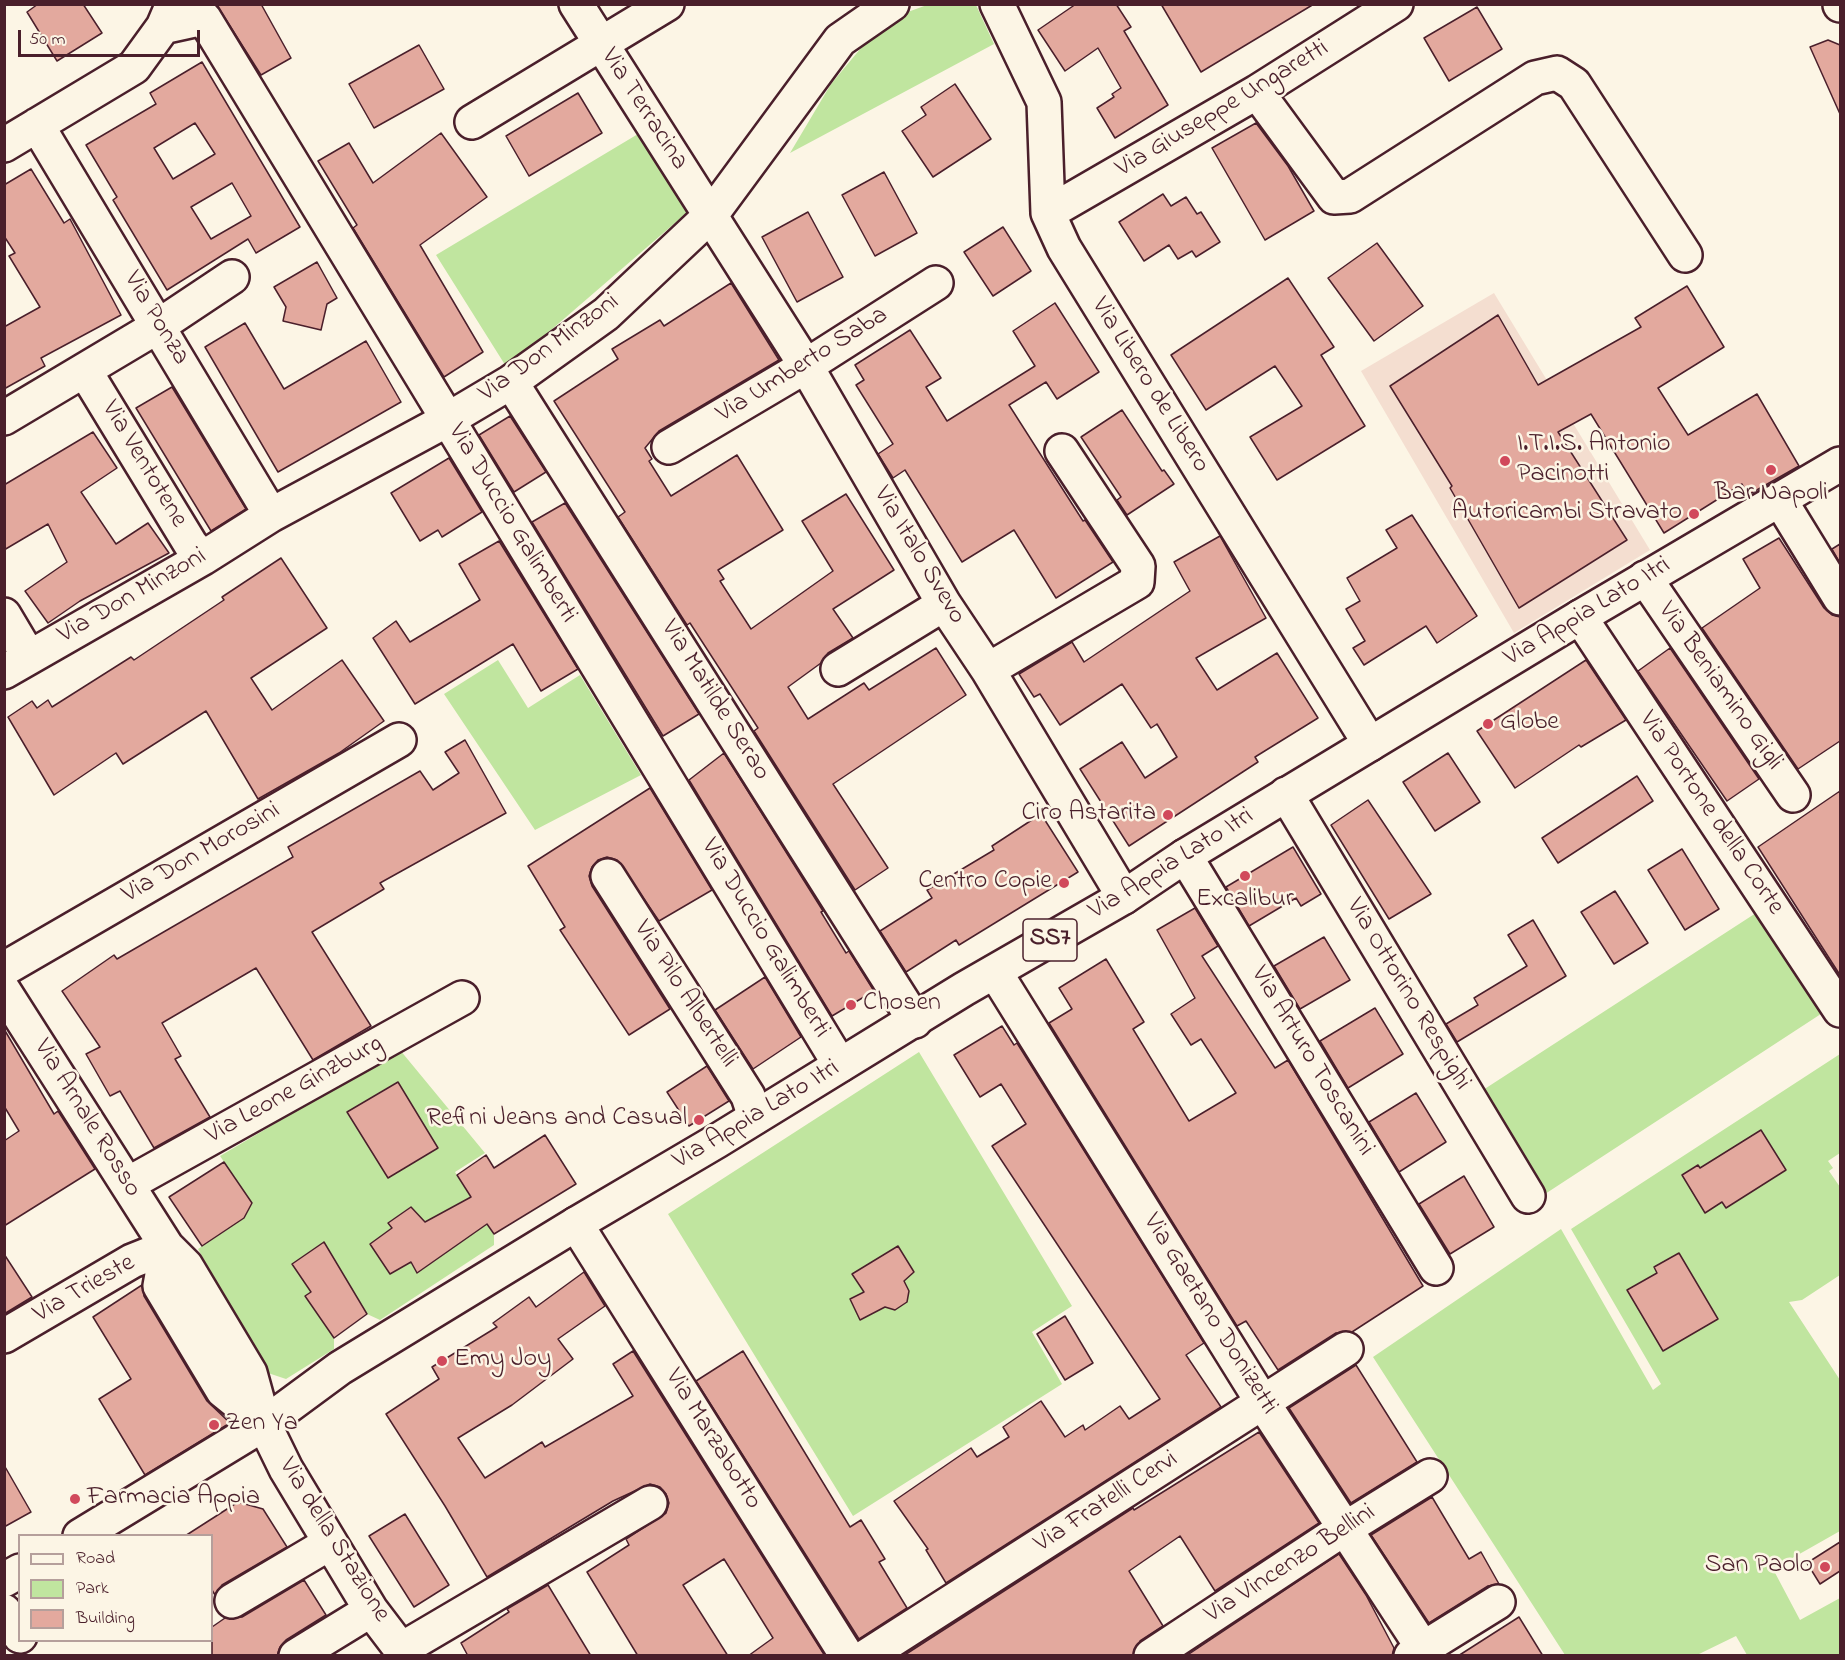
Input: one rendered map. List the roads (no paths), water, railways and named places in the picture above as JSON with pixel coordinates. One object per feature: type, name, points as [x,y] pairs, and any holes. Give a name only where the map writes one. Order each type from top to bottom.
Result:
[{"type":"street","name":"Via Terracina","points":[[576,4],[600,45],[711,215]]},
{"type":"street","points":[[472,122],[667,4]]},
{"type":"street","name":"Via Don Minzoni","points":[[17,664],[203,558],[271,515],[447,420],[511,382],[606,314],[711,215],[840,40],[892,4]]},
{"type":"street","name":"Via Libero de Libero","points":[[996,4],[1044,102],[1048,213],[1064,248],[1370,744]]},
{"type":"street","name":"Via Giuseppe Ungaretti","points":[[1048,213],[1257,92],[1396,4]]},
{"type":"street","points":[[4,145],[134,67],[168,16]]},
{"type":"street","name":"Via Duccio Galimberti","points":[[168,16],[204,18],[840,1065]]},
{"type":"street","points":[[1257,92],[1334,197],[1350,196],[1534,78],[1557,73],[1574,84],[1684,255]]},
{"type":"street","name":"Via Ponza","points":[[37,124],[160,325],[271,515]]},
{"type":"street","name":"Via Italo Svevo","points":[[711,215],[715,226],[806,366],[944,604],[988,670],[1124,897]]},
{"type":"street","points":[[4,418],[160,325],[232,277]]},
{"type":"street","name":"Via Umberto Saba","points":[[669,447],[806,366],[936,283]]},
{"type":"street","name":"Via Ventotene","points":[[85,371],[191,544],[203,558]]},
{"type":"street","name":"Via Matilde Serao","points":[[511,382],[915,1021]]},
{"type":"street","points":[[988,670],[1137,582],[1138,566],[1062,451]]},
{"type":"street","name":"Via Appia Lato Itri","points":[[264,1424],[340,1368],[576,1224],[1124,897],[1185,856],[1580,617],[1840,464]]},
{"type":"street","points":[[1780,500],[1840,598]]},
{"type":"street","name":"Via Beniamino Gigli","points":[[1645,578],[1793,795]]},
{"type":"street","points":[[838,669],[944,604]]},
{"type":"street","points":[[4,615],[17,664]]},
{"type":"street","name":"Via Portone della Corte","points":[[1580,617],[1840,1010]]},
{"type":"street","name":"Via Don Morosini","points":[[4,969],[399,740]]},
{"type":"street","name":"Via Ottorino Respighi","points":[[1286,794],[1528,1196]]},
{"type":"street","name":"Via Arturo Toscanini","points":[[1185,856],[1436,1268]]},
{"type":"street","name":"Via Pilo Albertelli","points":[[608,876],[748,1096],[755,1117]]},
{"type":"street","name":"Via Gaetano Donizetti","points":[[995,972],[1263,1403],[1346,1528],[1421,1653]]},
{"type":"street","name":"Via Arnale Rosso","points":[[4,991],[167,1247],[186,1266],[250,1373],[264,1424]]},
{"type":"street","name":"Via Leone Ginzburg","points":[[128,1184],[462,998]]},
{"type":"street","name":"Via Marzabotto","points":[[576,1224],[847,1656]]},
{"type":"street","name":"Via Trieste","points":[[4,1336],[132,1261],[167,1247]]},
{"type":"street","name":"Via Fratelli Cervi","points":[[867,1656],[1346,1349]]},
{"type":"street","name":"SS7","points":[[83,1534],[264,1424]]},
{"type":"street","name":"Via della Stazione","points":[[264,1424],[330,1543],[371,1610],[404,1652]]},
{"type":"street","name":"Via Vincenzo Bellini","points":[[1151,1656],[1346,1528],[1430,1476]]},
{"type":"street","points":[[404,1652],[650,1503]]},
{"type":"street","points":[[231,1600],[330,1543]]},
{"type":"street","points":[[4,1580],[18,1572]]},
{"type":"street","points":[[1421,1653],[1498,1602]]},
{"type":"street","points":[[296,1656],[371,1610]]},
{"type":"street","points":[[4,1611],[18,1633]]},
{"type":"street","points":[[23,1642],[31,1656]]},
{"type":"place","name":"I.T.I.S. Antonio Pacinotti","points":[[1505,461]]},
{"type":"place","name":"Bar Napoli","points":[[1771,470]]},
{"type":"place","name":"Autoricambi Stravato","points":[[1694,514]]},
{"type":"place","name":"Globe","points":[[1488,724]]},
{"type":"place","name":"Ciro Astarita","points":[[1168,815]]},
{"type":"place","name":"Excalibur","points":[[1245,876]]},
{"type":"place","name":"Centro Copie","points":[[1064,883]]},
{"type":"place","name":"Chosen","points":[[851,1005]]},
{"type":"place","name":"Refini Jeans and Casual","points":[[699,1120]]},
{"type":"place","name":"Emy Joy","points":[[442,1361]]},
{"type":"place","name":"Zen Ya","points":[[214,1425]]},
{"type":"place","name":"Farmacia Appia","points":[[75,1499]]},
{"type":"place","name":"San Paolo","points":[[1825,1567]]}]
